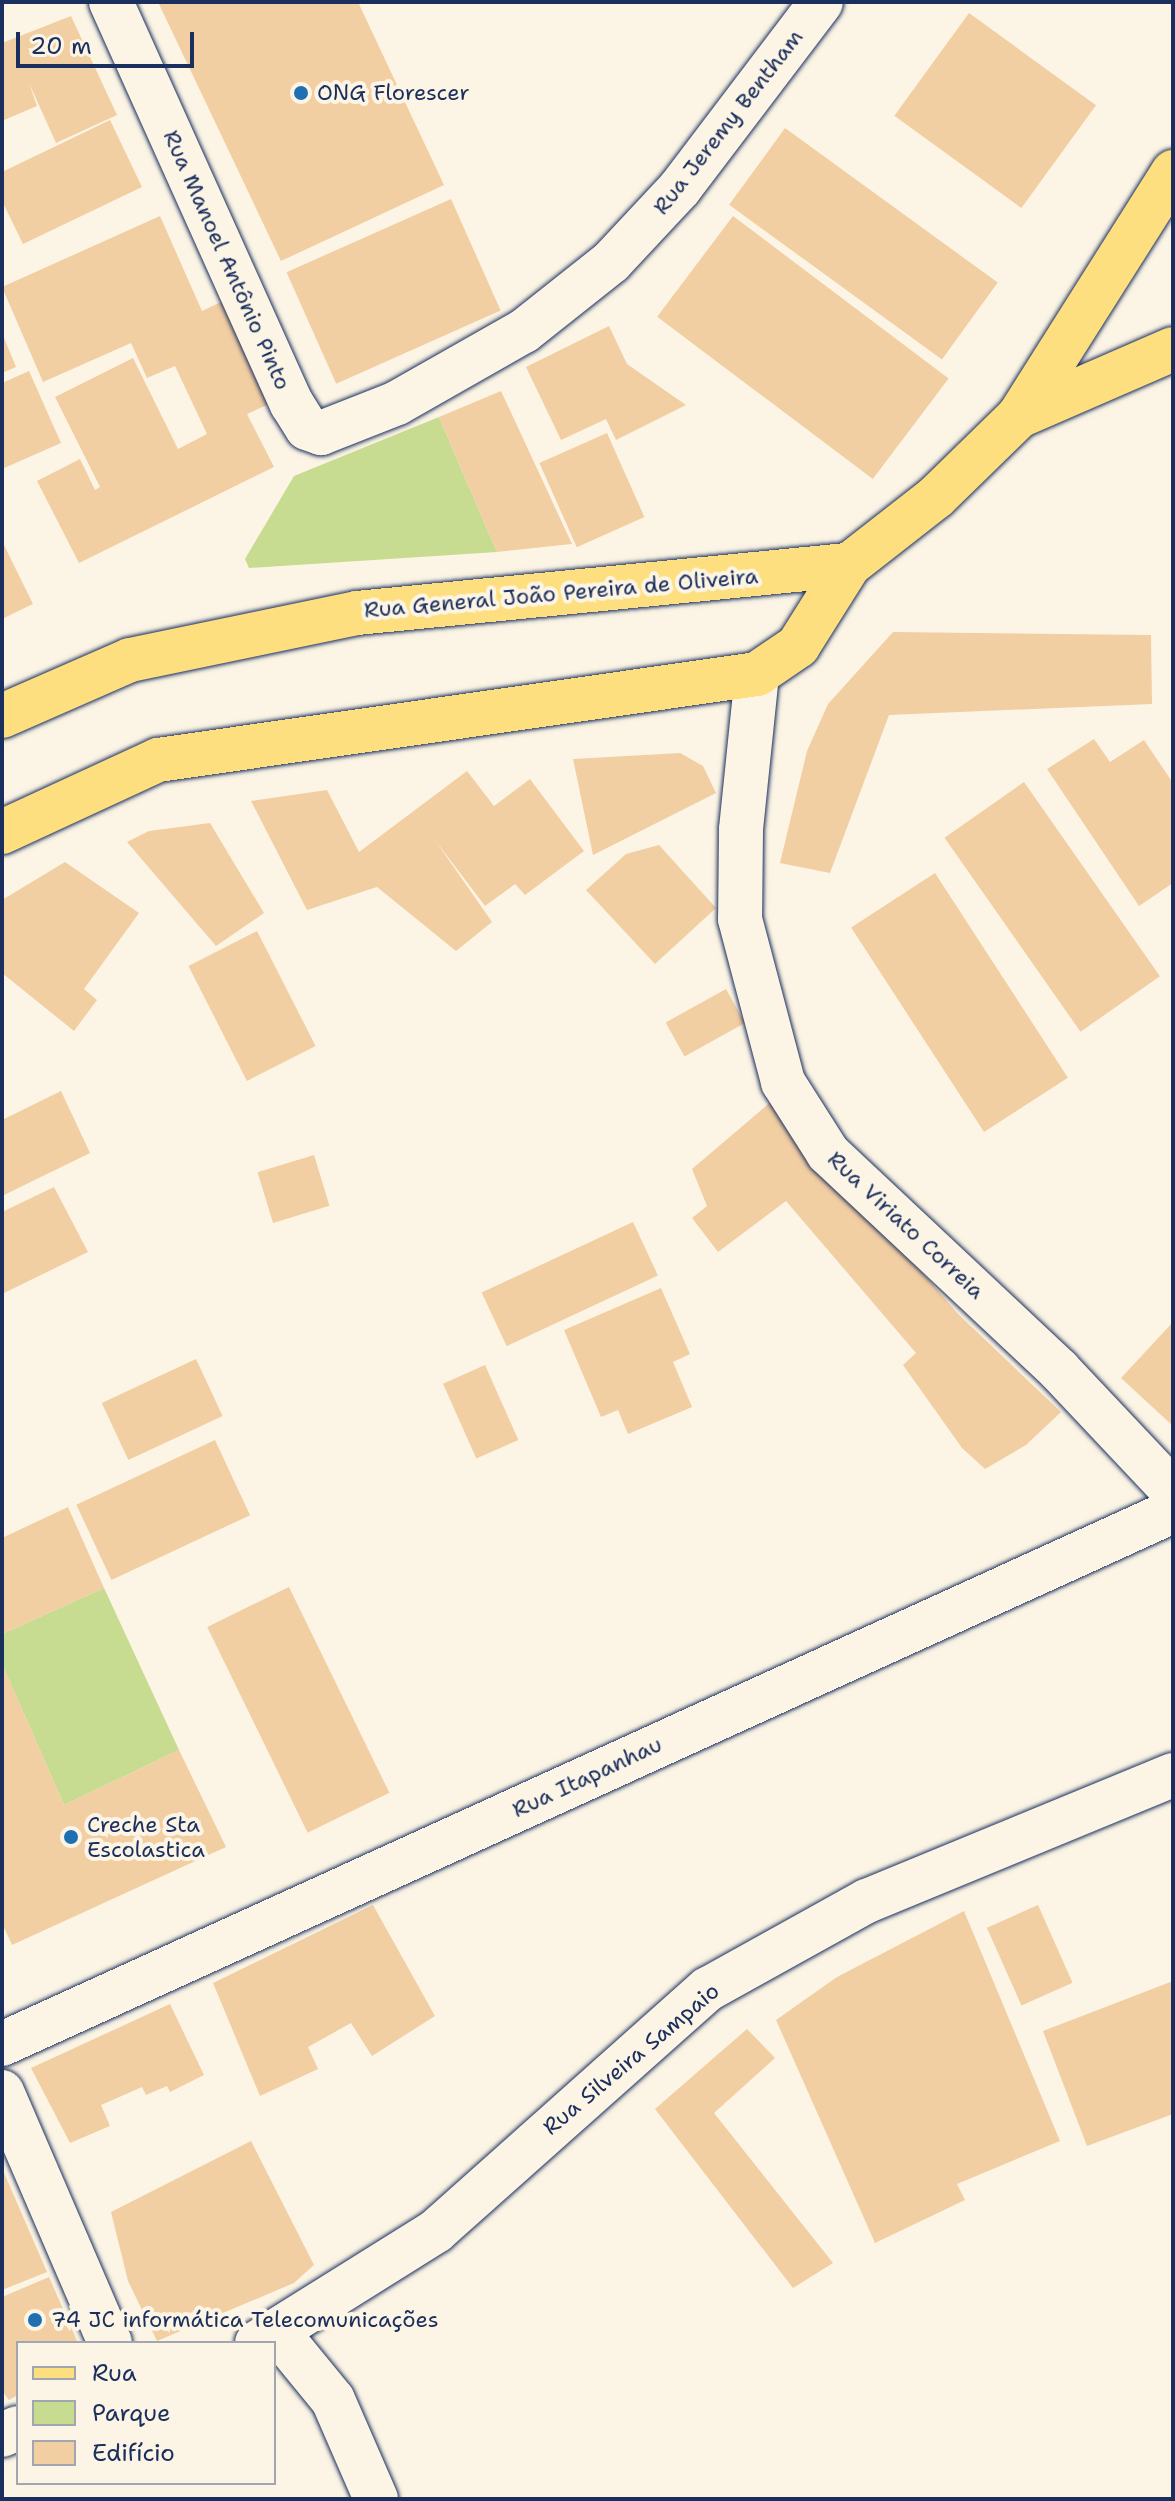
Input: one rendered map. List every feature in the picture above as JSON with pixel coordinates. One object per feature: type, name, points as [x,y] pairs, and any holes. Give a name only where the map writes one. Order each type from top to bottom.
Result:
[{"type":"main road","points":[[2,832],[158,760],[757,674],[798,646],[849,565],[936,497],[1019,416],[1173,172]]},
{"type":"main road","points":[[1019,416],[1173,349]]},
{"type":"main road","name":"Rua General João Pereira de Oliveira","points":[[2,716],[130,660],[357,613],[849,565]]},
{"type":"street","name":"Rua Manoel Antônio Pinto","points":[[111,2],[301,422],[329,432],[397,403]]},
{"type":"street","name":"Rua Jeremy Bentham","points":[[397,403],[524,331],[611,262],[680,188],[821,2]]},
{"type":"street","name":"Rua Viriato Correia","points":[[757,674],[741,830],[740,919],[783,1082],[828,1153],[1059,1370],[1173,1491]]},
{"type":"street","name":"Rua Itapanhau","points":[[2,2044],[1173,1511]]},
{"type":"street","name":"Rua Silveira Sampaio","points":[[268,2339],[436,2231],[708,1989],[867,1901],[1173,1775]]},
{"type":"street","points":[[2,2092],[109,2341]]},
{"type":"street","points":[[276,2347],[333,2400],[376,2499]]},
{"type":"green space","points":[[439,417],[497,552],[249,568],[245,559],[294,476]]},
{"type":"green space","points":[[104,1588],[179,1750],[64,1805],[2,1664],[2,1634]]},
{"type":"building","name":"ONG Florescer","points":[[158,2],[358,2],[444,185],[281,261]]},
{"type":"building","points":[[969,13],[1096,105],[1021,208],[894,116]]},
{"type":"building","points":[[71,16],[117,115],[56,143],[29,83],[37,106],[2,121],[2,43]]},
{"type":"building","points":[[110,120],[142,187],[23,244],[2,201],[2,172]]},
{"type":"building","points":[[785,128],[998,283],[942,359],[729,205]]},
{"type":"building","points":[[451,199],[501,310],[336,384],[287,272]]},
{"type":"building","points":[[160,216],[202,311],[221,302],[269,404],[247,414],[274,467],[79,563],[37,481],[80,459],[95,490],[100,487],[55,397],[133,358],[178,449],[207,434],[175,366],[147,378],[131,343],[43,382],[2,287]]},
{"type":"building","points":[[733,216],[949,378],[873,479],[657,317]]},
{"type":"building","points":[[609,326],[627,364],[686,405],[616,440],[606,419],[561,440],[526,367]]},
{"type":"building","points":[[2,333],[16,367],[2,373]]},
{"type":"building","points":[[29,371],[61,443],[2,469],[2,383]]},
{"type":"building","points":[[501,391],[572,544],[497,552],[439,417]]},
{"type":"building","points":[[607,433],[644,517],[577,547],[539,463]]},
{"type":"building","points":[[2,541],[33,604],[2,619]]},
{"type":"building","points":[[893,632],[1151,635],[1152,704],[889,715],[830,873],[780,863],[807,751],[828,704]]},
{"type":"building","points":[[1094,739],[1110,762],[1144,740],[1173,783],[1173,883],[1139,906],[1047,769]]},
{"type":"building","points":[[680,753],[703,766],[716,793],[593,855],[573,759]]},
{"type":"building","points":[[467,771],[494,806],[530,779],[584,851],[525,895],[515,884],[485,906],[435,840],[492,922],[456,951],[377,887],[307,910],[251,801],[327,790],[359,852]]},
{"type":"building","points":[[1024,782],[1160,976],[1080,1032],[945,838]]},
{"type":"building","points":[[210,823],[264,913],[216,946],[127,842],[149,831]]},
{"type":"building","points":[[659,845],[716,908],[655,964],[586,890],[626,854]]},
{"type":"building","points":[[65,862],[139,913],[84,989],[97,1000],[74,1031],[2,973],[2,900]]},
{"type":"building","points":[[935,873],[1068,1078],[984,1132],[851,927]]},
{"type":"building","points":[[257,931],[316,1046],[247,1081],[188,966]]},
{"type":"building","points":[[726,989],[745,1023],[685,1057],[666,1022]]},
{"type":"building","points":[[61,1091],[90,1153],[2,1196],[2,1120]]},
{"type":"building","points":[[773,1100],[958,1314],[1061,1412],[1026,1445],[985,1469],[962,1448],[903,1365],[916,1353],[786,1201],[718,1252],[692,1218],[707,1206],[692,1169]]},
{"type":"building","points":[[314,1155],[329,1206],[273,1223],[258,1172]]},
{"type":"building","points":[[54,1187],[88,1252],[2,1294],[2,1212]]},
{"type":"building","points":[[633,1222],[658,1275],[507,1346],[482,1293]]},
{"type":"building","points":[[661,1288],[690,1354],[673,1362],[692,1407],[628,1434],[618,1410],[601,1417],[564,1330]]},
{"type":"building","points":[[1173,1322],[1173,1426],[1121,1378]]},
{"type":"building","points":[[196,1359],[223,1416],[128,1460],[102,1403]]},
{"type":"building","points":[[485,1365],[518,1440],[476,1459],[443,1384]]},
{"type":"building","points":[[215,1440],[250,1515],[111,1580],[76,1505]]},
{"type":"building","points":[[68,1507],[104,1588],[2,1634],[2,1538]]},
{"type":"building","points":[[289,1587],[389,1793],[308,1833],[207,1627]]},
{"type":"building","points":[[2,1664],[64,1805],[179,1750],[226,1847],[12,1945],[2,1923]]},
{"type":"building","points":[[373,1905],[435,2016],[372,2056],[351,2023],[308,2047],[318,2069],[260,2096],[213,1983]]},
{"type":"building","points":[[1038,1905],[1073,1983],[1021,2005],[987,1928]]},
{"type":"building","points":[[964,1911],[1060,2141],[957,2184],[965,2200],[875,2243],[776,2020],[837,1977]]},
{"type":"building","points":[[1173,1981],[1173,2114],[1087,2146],[1043,2031]]},
{"type":"building","points":[[170,2004],[204,2075],[170,2092],[167,2086],[146,2095],[142,2087],[101,2105],[110,2126],[70,2143],[31,2068]]},
{"type":"building","points":[[747,2029],[775,2058],[714,2113],[833,2263],[793,2288],[655,2109]]},
{"type":"building","points":[[251,2141],[314,2265],[294,2283],[157,2341],[128,2281],[111,2212]]},
{"type":"building","points":[[2,2168],[47,2272],[2,2290]]},
{"type":"building","name":"74 JC informática Telecomunicações","points":[[49,2277],[77,2341],[16,2341],[16,2396],[9,2400],[2,2391],[2,2297]]},
{"type":"place","name":"ONG Florescer","points":[[301,93]]},
{"type":"place","name":"Creche Sta Escolastica","points":[[71,1837]]},
{"type":"place","name":"74 JC informática Telecomunicações","points":[[35,2320]]}]
